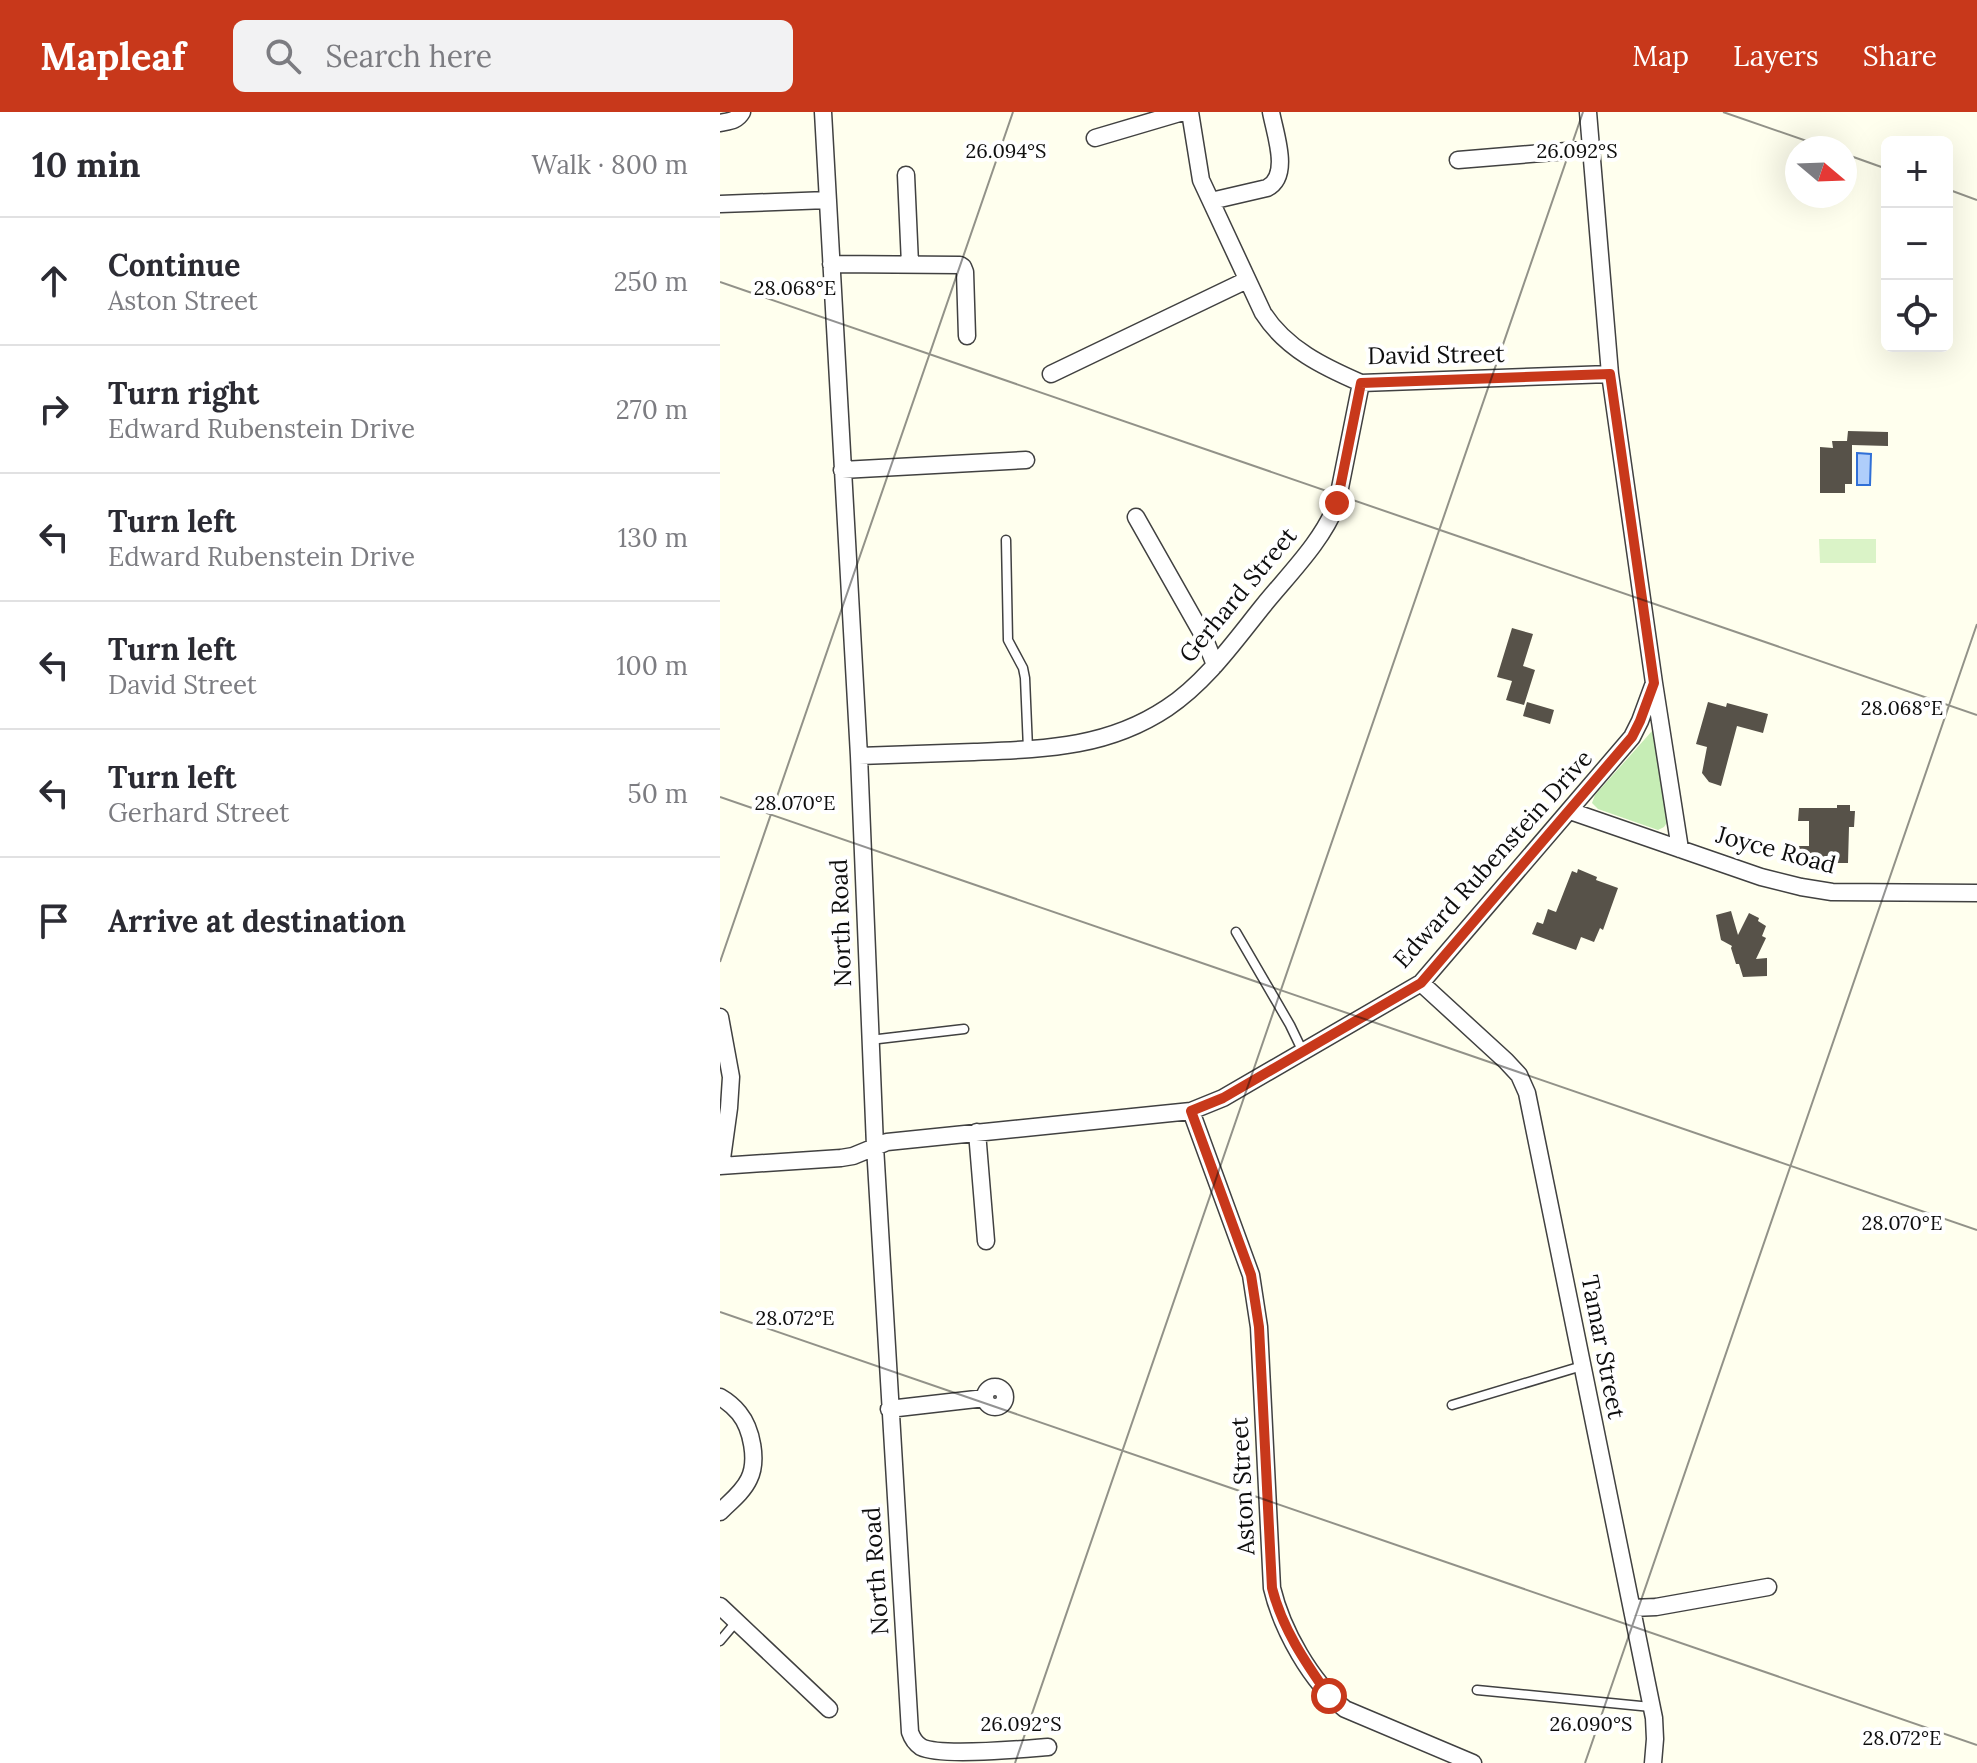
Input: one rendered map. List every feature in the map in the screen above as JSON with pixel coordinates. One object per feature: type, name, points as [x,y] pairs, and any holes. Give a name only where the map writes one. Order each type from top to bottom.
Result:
[{"type":"street","points":[[720,123],[732,121],[742,112]]},
{"type":"street","name":"North Road","points":[[823,112],[859,756],[889,1409],[910,1732],[917,1745],[925,1749],[986,1757]]},
{"type":"street","points":[[1095,138],[1183,112]]},
{"type":"street","name":"David Street","points":[[1190,112],[1201,180],[1263,313],[1284,340],[1332,371],[1361,383],[1610,374]]},
{"type":"street","points":[[1211,201],[1275,184],[1280,176],[1280,164],[1271,112]]},
{"type":"street","name":"Edward Rubenstein Drive","points":[[1588,112],[1610,374],[1680,849]]},
{"type":"street","points":[[1458,160],[1591,149]]},
{"type":"street","points":[[906,175],[910,264]]},
{"type":"street","points":[[720,204],[828,200]]},
{"type":"street","points":[[831,264],[955,264],[963,267],[967,336]]},
{"type":"street","points":[[1051,374],[1247,280]]},
{"type":"street","name":"Gerhard Street","points":[[859,756],[1028,750],[1082,744],[1140,723],[1167,708],[1215,665],[1332,516],[1361,383]]},
{"type":"street","points":[[842,470],[1026,460]]},
{"type":"street","points":[[1136,517],[1204,637],[1215,665]]},
{"type":"street","name":"Edward Rubenstein Drive","points":[[721,1166],[841,1158],[887,1142],[1191,1111],[1223,1098],[1421,983],[1632,737],[1654,683]]},
{"type":"street","name":"Joyce Road","points":[[1570,811],[1761,877],[1832,892],[1977,893]]},
{"type":"street","name":"Tamar Street","points":[[1421,983],[1506,1061],[1519,1075],[1527,1093],[1651,1707],[1655,1739],[1653,1763]]},
{"type":"street","points":[[720,1017],[731,1077],[721,1166]]},
{"type":"street","name":"Aston Street","points":[[1191,1111],[1243,1251],[1255,1295],[1272,1588],[1281,1618],[1329,1696],[1345,1709],[1473,1763]]},
{"type":"street","points":[[977,1132],[986,1241]]},
{"type":"street","points":[[720,1397],[740,1414],[747,1427],[754,1468],[745,1486],[720,1512]]},
{"type":"street","points":[[889,1409],[985,1398]]},
{"type":"street","points":[[1632,1608],[1656,1607],[1768,1587]]},
{"type":"street","points":[[720,1606],[829,1709]]},
{"type":"street","points":[[986,1757],[1048,1747]]},
{"type":"lane","points":[[1006,540],[1008,640],[1025,678],[1028,750]]},
{"type":"lane","points":[[1236,932],[1303,1052]]},
{"type":"lane","points":[[870,1040],[964,1029]]},
{"type":"lane","points":[[1452,1405],[1583,1366]]},
{"type":"lane","points":[[720,1641],[736,1622]]},
{"type":"lane","points":[[1477,1690],[1651,1707]]},
{"type":"green space","points":[[1819,539],[1876,539],[1876,563],[1820,563]]},
{"type":"green space","points":[[1652,731],[1655,732],[1668,821],[1658,830],[1598,809],[1592,803],[1595,795]]},
{"type":"water","points":[[1857,453],[1871,454],[1870,485],[1857,485]]},
{"type":"building","points":[[1848,431],[1888,432],[1888,446],[1852,445],[1852,484],[1845,484],[1845,493],[1820,493],[1820,447],[1833,448],[1832,441],[1847,441]]},
{"type":"building","points":[[1512,628],[1533,634],[1523,666],[1535,670],[1524,705],[1506,700],[1512,681],[1497,677]]},
{"type":"building","points":[[1527,702],[1554,710],[1550,724],[1523,716]]},
{"type":"building","points":[[1708,702],[1726,707],[1727,703],[1768,714],[1763,733],[1737,726],[1721,786],[1709,782],[1702,773],[1707,747],[1696,744]]},
{"type":"building","points":[[1837,805],[1850,805],[1850,811],[1855,811],[1854,827],[1849,827],[1848,863],[1794,863],[1795,846],[1809,846],[1809,821],[1798,821],[1799,808],[1837,808]]},
{"type":"building","points":[[1578,869],[1618,888],[1603,930],[1600,928],[1594,942],[1581,937],[1576,950],[1532,934],[1537,922],[1543,924],[1548,909],[1556,912],[1572,871],[1577,873]]},
{"type":"building","points":[[1731,911],[1738,935],[1749,913],[1766,926],[1762,936],[1766,938],[1756,959],[1767,958],[1767,976],[1743,977],[1732,946],[1721,940],[1716,915]]},
{"type":"route","points":[[1329,1696],[1306,1663],[1276,1605],[1272,1588],[1255,1295],[1243,1251],[1191,1111],[1223,1098],[1421,983],[1632,737],[1654,683],[1610,374],[1361,383],[1337,503]]}]
